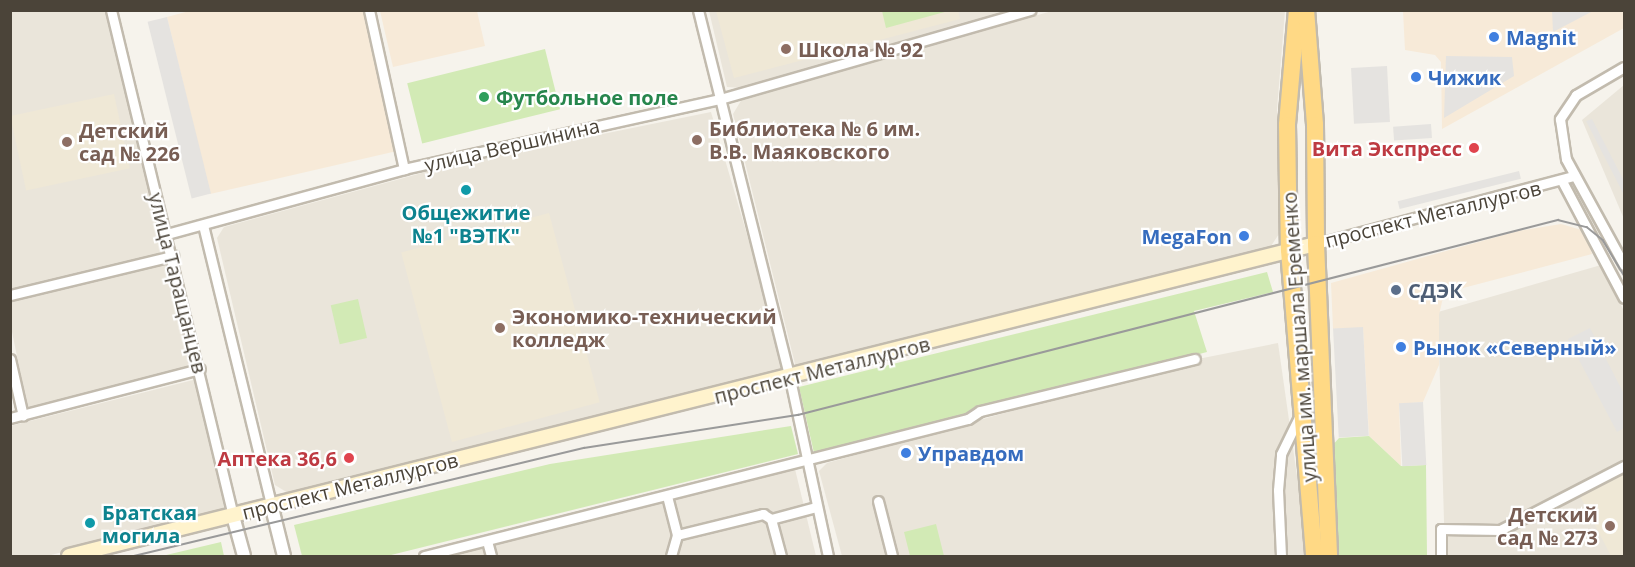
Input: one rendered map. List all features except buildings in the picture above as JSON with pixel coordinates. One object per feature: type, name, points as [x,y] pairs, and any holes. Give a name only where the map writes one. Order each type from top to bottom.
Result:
[{"type":"highway","name":"улица им. маршала Еременко","points":[[1297,10],[1287,125],[1289,250],[1314,556]]},
{"type":"highway","name":"улица им. маршала Еременко","points":[[1306,10],[1316,125],[1316,244],[1325,412],[1329,556]]},
{"type":"highway","points":[[1287,125],[1307,120],[1316,125]]},
{"type":"highway","points":[[1301,412],[1309,417],[1325,412]]},
{"type":"main road","name":"проспект Металлургов","points":[[69,556],[232,516],[271,504],[790,378],[1316,244]]},
{"type":"street","name":"улица Таращанцев","points":[[111,10],[173,256],[232,516],[244,556]]},
{"type":"street","points":[[369,10],[404,170]]},
{"type":"street","points":[[698,10],[790,378],[828,556]]},
{"type":"street","name":"улица Вершинина","points":[[167,234],[404,170],[720,99],[1031,10]]},
{"type":"street","points":[[1624,67],[1587,87],[1567,104],[1560,119],[1561,140],[1574,176],[1624,265]]},
{"type":"street","name":"проспект Металлургов","points":[[1316,244],[1574,176]]},
{"type":"street","points":[[1562,181],[1624,298]]},
{"type":"street","name":"улица Таращанцев","points":[[203,225],[284,556]]},
{"type":"street","points":[[10,295],[173,256]]},
{"type":"street","points":[[10,359],[23,416]]},
{"type":"street","points":[[426,556],[968,419],[980,411],[1196,359]]},
{"type":"street","points":[[10,418],[200,369]]},
{"type":"street","points":[[1281,556],[1278,490],[1281,454],[1301,412]]},
{"type":"street","points":[[1441,556],[1441,529],[1500,530],[1624,466]]},
{"type":"street","points":[[667,496],[677,535],[670,556]]},
{"type":"street","points":[[878,501],[892,556]]},
{"type":"street","points":[[771,519],[816,507]]},
{"type":"street","points":[[677,535],[763,514],[771,519],[781,556]]},
{"type":"street","points":[[487,541],[491,556]]},
{"type":"shaded area","points":[[193,10],[367,11],[397,151],[210,194],[167,17]]},
{"type":"shaded area","name":"Школа № 92","points":[[958,10],[960,19],[734,78],[716,11]]},
{"type":"shaded area","points":[[1552,10],[1593,10],[1593,11],[1553,32]]},
{"type":"shaded area","points":[[10,11],[108,11],[194,367],[28,410],[10,322]]},
{"type":"shaded area","points":[[380,11],[477,11],[485,46],[393,67]]},
{"type":"shaded area","name":"Школа № 92","points":[[709,11],[1029,11],[743,88],[727,87]]},
{"type":"shaded area","points":[[1052,11],[1285,11],[1277,109],[1279,234],[1271,246],[806,368],[795,364],[733,114],[742,99]]},
{"type":"shaded area","points":[[1403,11],[1624,11],[1624,28],[1442,129],[1441,62],[1435,55],[1405,50]]},
{"type":"shaded area","points":[[167,17],[211,194],[192,198],[148,22]]},
{"type":"shaded area","points":[[1446,56],[1512,57],[1514,76],[1444,118]]},
{"type":"shaded area","points":[[1387,66],[1390,122],[1354,124],[1351,68]]},
{"type":"shaded area","points":[[1624,85],[1624,219],[1582,120]]},
{"type":"shaded area","name":"Детский сад № 226","points":[[114,94],[130,168],[26,190],[10,116]]},
{"type":"shaded area","points":[[711,112],[785,364],[782,373],[288,493],[275,485],[217,238],[224,227],[455,164]]},
{"type":"shaded area","points":[[1592,119],[1624,181],[1624,195],[1586,121]]},
{"type":"shaded area","points":[[1431,124],[1432,138],[1394,141],[1393,127]]},
{"type":"shaded area","points":[[1519,171],[1521,179],[1400,209],[1398,201]]},
{"type":"shaded area","name":"Экономико-технический колледж","points":[[549,213],[600,402],[452,442],[401,253]]},
{"type":"shaded area","name":"Рынок «Северный»","points":[[1561,224],[1585,231],[1592,254],[1444,293],[1439,315],[1439,365],[1423,402],[1399,404],[1401,466],[1369,436],[1363,328],[1333,329],[1331,283],[1518,231]]},
{"type":"shaded area","points":[[1601,265],[1624,311],[1624,556],[1445,556],[1438,312]]},
{"type":"shaded area","points":[[1363,327],[1369,436],[1339,437],[1333,329]]},
{"type":"shaded area","points":[[1590,328],[1624,394],[1624,428],[1617,432],[1568,339]]},
{"type":"shaded area","points":[[1278,343],[1303,518],[1304,556],[842,556],[819,471],[827,463],[1193,360]]},
{"type":"shaded area","points":[[197,379],[226,500],[222,512],[47,556],[11,556],[10,426]]},
{"type":"shaded area","points":[[1423,402],[1426,465],[1402,466],[1399,403]]},
{"type":"shaded area","points":[[795,469],[816,556],[447,556]]},
{"type":"shaded area","name":"Детский сад № 273","points":[[1624,473],[1624,556],[1611,556],[1580,496]]},
{"type":"green space","points":[[882,10],[952,10],[886,28],[882,11]]},
{"type":"green space","name":"Футбольное поле","points":[[545,49],[560,109],[422,144],[407,83]]},
{"type":"green space","points":[[1267,272],[1273,292],[1194,311],[1207,352],[814,453],[799,387]]},
{"type":"green space","points":[[358,299],[367,338],[340,344],[331,305]]},
{"type":"green space","points":[[791,426],[798,454],[387,556],[302,556],[294,525],[550,464]]},
{"type":"green space","points":[[1369,436],[1401,466],[1426,465],[1427,556],[1337,556],[1331,447],[1339,438]]},
{"type":"green space","points":[[936,524],[944,556],[910,556],[904,532]]},
{"type":"green space","points":[[221,542],[224,556],[162,556]]},
{"type":"tram line","points":[[134,556],[584,448],[798,415],[1558,220],[1587,227],[1603,240],[1624,275]]},
{"type":"place","name":"Magnit","points":[[1494,37]]},
{"type":"place","name":"Школа № 92","points":[[786,49]]},
{"type":"place","name":"Чижик","points":[[1416,77]]},
{"type":"place","name":"Футбольное поле","points":[[484,97]]},
{"type":"place","name":"Библиотека № 6 им. В.В. Маяковского","points":[[697,140]]},
{"type":"place","name":"Детский сад № 226","points":[[67,142]]},
{"type":"place","name":"Вита Экспресс","points":[[1474,148]]},
{"type":"place","name":"Общежитие №1 \"ВЭТК\"","points":[[466,190]]},
{"type":"place","name":"MegaFon","points":[[1244,236]]},
{"type":"place","name":"СДЭК","points":[[1396,290]]},
{"type":"place","name":"Экономико-технический колледж","points":[[500,328]]},
{"type":"place","name":"Рынок «Северный»","points":[[1401,347]]},
{"type":"place","name":"Управдом","points":[[906,453]]},
{"type":"place","name":"Аптека 36,6","points":[[349,458]]},
{"type":"place","name":"Братская могила","points":[[90,523]]},
{"type":"place","name":"Детский сад № 273","points":[[1610,526]]}]
